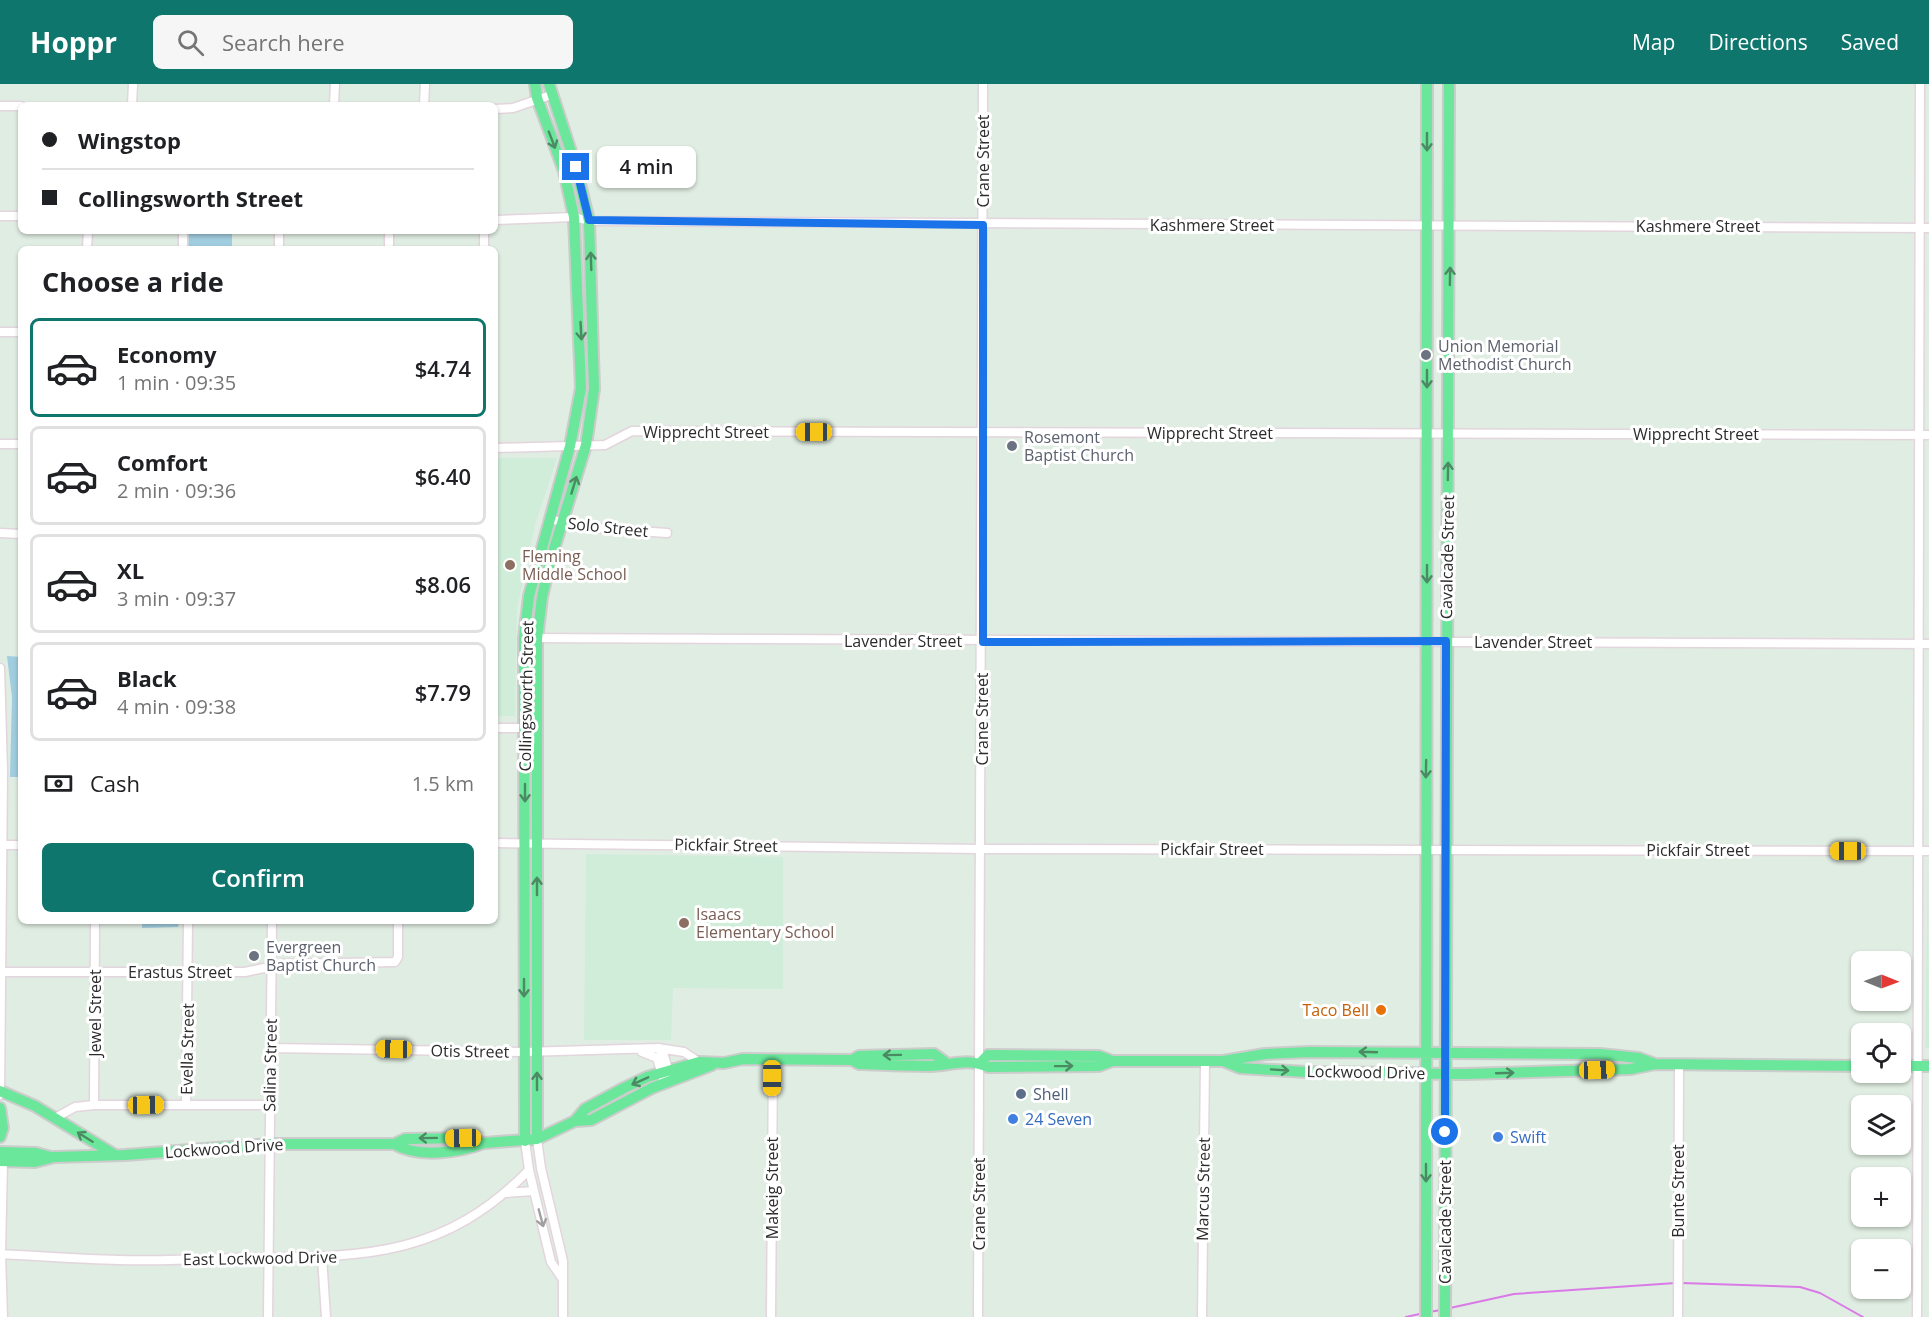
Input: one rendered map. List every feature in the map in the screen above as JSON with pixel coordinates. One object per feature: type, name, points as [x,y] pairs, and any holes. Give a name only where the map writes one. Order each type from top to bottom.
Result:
[{"type":"main road","name":"Collingsworth Street","points":[[525,1141],[524,638],[529,596],[570,446],[581,388],[581,333],[574,217],[564,171],[537,98],[535,84]]},
{"type":"main road","name":"Cavalcade Street","points":[[1426,1317],[1427,84]]},
{"type":"main road","name":"Cavalcade Street","points":[[1445,1317],[1449,84]]},
{"type":"main road","name":"Collingsworth Street","points":[[537,1139],[537,639],[542,597],[586,445],[594,389],[589,220],[576,167],[550,90]]},
{"type":"main road","points":[[1427,120],[1450,119]]},
{"type":"main road","points":[[1427,327],[1449,328]]},
{"type":"main road","points":[[1427,536],[1447,537]]},
{"type":"main road","points":[[1427,744],[1446,745]]},
{"type":"main road","points":[[1306,1072],[1309,1052]]},
{"type":"main road","name":"Lockwood Drive","points":[[666,1076],[742,1059],[852,1060],[859,1056],[934,1054],[945,1062],[980,1063],[988,1067],[1099,1066],[1112,1061],[1205,1062],[1266,1054],[1309,1052],[1575,1054],[1639,1058],[1654,1064]]},
{"type":"main road","points":[[1575,1054],[1576,1071]]},
{"type":"main road","name":"Lockwood Drive","points":[[1223,1061],[1240,1068],[1306,1072],[1447,1074],[1631,1069],[1654,1064],[1851,1066]]},
{"type":"main road","name":"Lockwood Drive","points":[[1,1158],[35,1162],[54,1157],[268,1144],[394,1144],[405,1139],[463,1138],[484,1143],[525,1141],[537,1139],[574,1121],[591,1120],[666,1076],[699,1062],[717,1063]]},
{"type":"main road","points":[[1911,1066],[1929,1066]]},
{"type":"main road","points":[[1,1092],[55,1118],[116,1155]]},
{"type":"main road","points":[[0,1108],[3,1128],[0,1137]]},
{"type":"main road","points":[[1426,1226],[1445,1226]]},
{"type":"street","points":[[132,102],[133,84]]},
{"type":"street","points":[[334,102],[335,84]]},
{"type":"street","points":[[424,84],[424,102]]},
{"type":"street","name":"Crane Street","points":[[978,1317],[983,642],[983,84]]},
{"type":"street","points":[[1917,1317],[1917,644],[1924,228],[1920,84]]},
{"type":"street","points":[[498,109],[513,108],[550,90]]},
{"type":"street","points":[[0,106],[18,106]]},
{"type":"street","points":[[0,216],[18,216]]},
{"type":"street","name":"Kashmere Street","points":[[498,220],[574,217],[589,220],[983,225],[1428,224],[1924,228]]},
{"type":"street","points":[[0,332],[18,332]]},
{"type":"street","name":"Wipprecht Street","points":[[498,448],[605,445],[632,431],[1929,435]]},
{"type":"street","points":[[0,444],[18,444]]},
{"type":"street","name":"Solo Street","points":[[550,519],[581,528],[668,533]]},
{"type":"street","points":[[0,534],[18,534]]},
{"type":"street","name":"Lavender Street","points":[[524,638],[983,642],[1446,641],[1929,644]]},
{"type":"street","points":[[0,668],[1,1092]]},
{"type":"street","points":[[498,728],[537,728]]},
{"type":"street","name":"Pickfair Street","points":[[498,843],[981,849],[1445,848],[1929,851]]},
{"type":"street","points":[[1,845],[18,845]]},
{"type":"street","name":"Jewel Street","points":[[94,1105],[95,924]]},
{"type":"street","name":"Evella Street","points":[[186,1104],[188,924]]},
{"type":"street","name":"Salina Street","points":[[268,1317],[268,1144],[273,924]]},
{"type":"street","name":"Erastus Street","points":[[1,972],[245,972],[283,964],[395,962],[398,957],[398,924]]},
{"type":"street","name":"Otis Street","points":[[271,1048],[524,1052],[658,1048],[684,1052],[699,1062]]},
{"type":"street","points":[[658,1048],[664,1056],[666,1076]]},
{"type":"street","name":"Otis Street","points":[[633,1050],[648,1053],[657,1059],[666,1076]]},
{"type":"street","name":"Makeig Street","points":[[771,1317],[773,1059]]},
{"type":"street","name":"Marcus Street","points":[[1202,1317],[1205,1062]]},
{"type":"street","name":"Bunte Street","points":[[1678,1317],[1679,1065]]},
{"type":"street","points":[[55,1118],[75,1107],[94,1105],[269,1105]]},
{"type":"street","name":"Collingsworth Street","points":[[537,1139],[541,1168],[563,1261],[563,1317]]},
{"type":"street","name":"Collingsworth Street","points":[[525,1141],[529,1170],[551,1262],[562,1279]]},
{"type":"street","points":[[1,1158],[0,1254],[3,1317]]},
{"type":"street","name":"East Lockwood Drive","points":[[0,1254],[120,1260],[350,1256],[392,1250],[433,1237],[479,1213],[506,1193],[529,1170]]},
{"type":"street","points":[[506,1193],[534,1191]]},
{"type":"street","points":[[322,1257],[326,1317]]},
{"type":"shaded area","points":[[189,234],[232,234],[232,246],[188,246]]},
{"type":"shaded area","name":"Fleming Middle School","points":[[498,458],[557,458],[535,525],[517,609],[515,716],[498,716]]},
{"type":"shaded area","points":[[7,656],[18,657],[18,777],[10,777],[12,697]]},
{"type":"shaded area","name":"Isaacs Elementary School","points":[[586,854],[783,857],[783,989],[673,988],[671,1040],[584,1040]]},
{"type":"shaded area","points":[[1928,862],[1929,1048],[1925,1048]]},
{"type":"shaded area","points":[[142,924],[178,924],[178,927],[142,928]]},
{"type":"waterway","points":[[1450,1308],[1514,1294],[1676,1283]]},
{"type":"waterway","points":[[1682,1283],[1800,1287],[1820,1293],[1863,1317]]},
{"type":"waterway","points":[[1429,1312],[1441,1310]]},
{"type":"waterway","points":[[1406,1317],[1424,1313]]},
{"type":"place","name":"Union Memorial Methodist Church","points":[[1426,355]]},
{"type":"place","name":"Rosemont Baptist Church","points":[[1012,446]]},
{"type":"place","name":"Fleming Middle School","points":[[510,565]]},
{"type":"place","name":"Isaacs Elementary School","points":[[684,923]]},
{"type":"place","name":"Evergreen Baptist Church","points":[[254,956]]},
{"type":"place","name":"Taco Bell","points":[[1381,1010]]},
{"type":"place","name":"Shell","points":[[1021,1094]]},
{"type":"place","name":"24 Seven","points":[[1013,1119]]},
{"type":"place","name":"Swift","points":[[1498,1137]]},
{"type":"route","points":[[576,167],[589,220],[983,225],[983,642],[1446,641],[1445,1007],[1447,1074],[1445,1132]]}]
